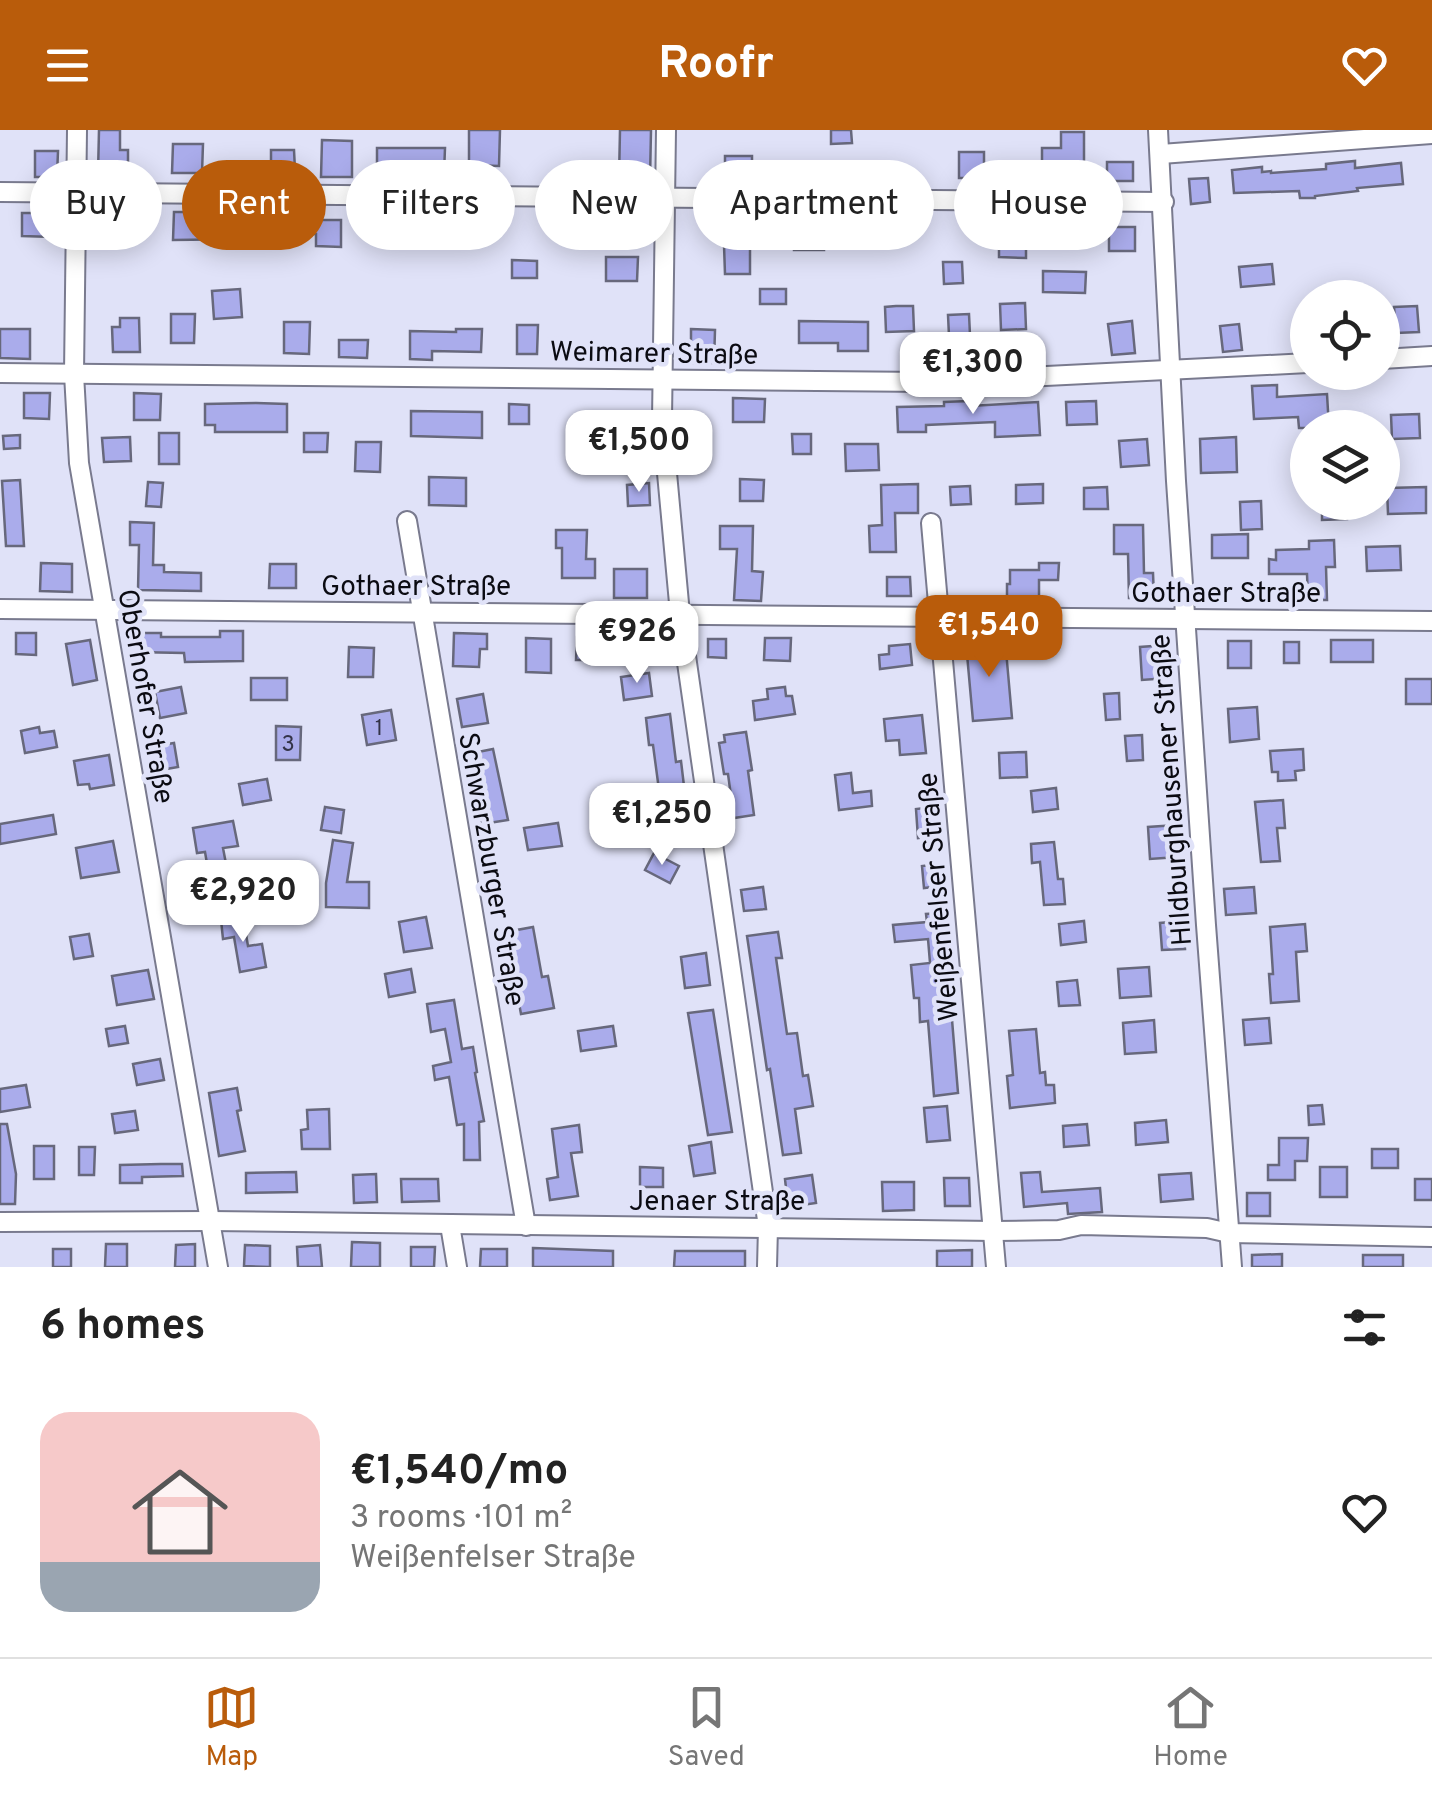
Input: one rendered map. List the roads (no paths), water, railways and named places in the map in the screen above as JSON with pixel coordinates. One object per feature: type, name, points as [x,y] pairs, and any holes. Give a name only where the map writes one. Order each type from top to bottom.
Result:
[{"type":"street","name":"Oberhofer Straße","points":[[77,130],[77,160]]},
{"type":"street","points":[[666,130],[666,160]]},
{"type":"street","name":"Hildburghausener Straße","points":[[1158,130],[1169,370],[1232,1267]]},
{"type":"street","points":[[1161,154],[1432,134]]},
{"type":"street","points":[[0,192],[30,192]]},
{"type":"street","points":[[162,193],[535,195]]},
{"type":"street","points":[[673,196],[1164,202]]},
{"type":"street","name":"Oberhofer Straße","points":[[75,250],[74,374],[79,463],[218,1267]]},
{"type":"street","points":[[665,250],[662,419],[680,614],[768,1227],[767,1267]]},
{"type":"street","points":[[1400,358],[1432,356]]},
{"type":"street","name":"Weimarer Straße","points":[[0,373],[928,382],[1290,364]]},
{"type":"street","name":"Schwarzburger Straße","points":[[407,521],[526,1226]]},
{"type":"street","name":"Weißenfelser Straße","points":[[931,523],[996,1267]]},
{"type":"street","name":"Gothaer Straße","points":[[0,609],[1432,621]]},
{"type":"street","name":"Jenaer Straße","points":[[0,1222],[994,1231],[1081,1226],[1432,1237]]},
{"type":"street","points":[[450,1224],[457,1267]]}]
